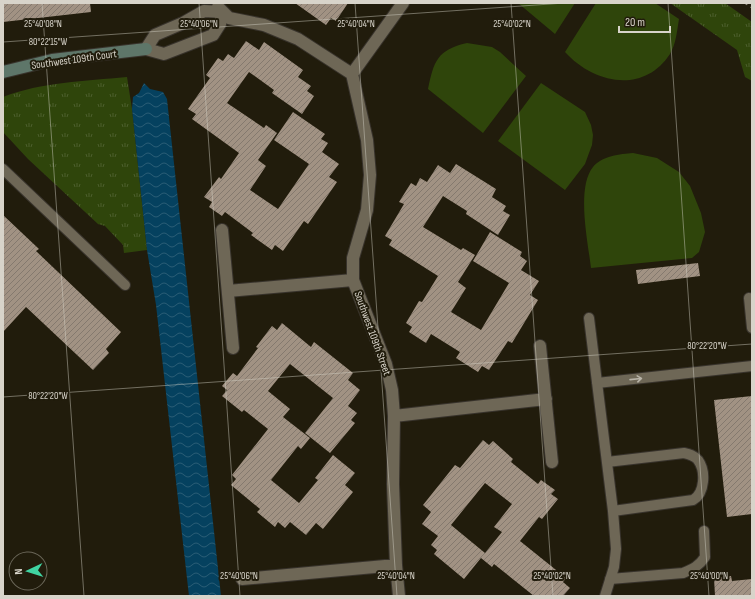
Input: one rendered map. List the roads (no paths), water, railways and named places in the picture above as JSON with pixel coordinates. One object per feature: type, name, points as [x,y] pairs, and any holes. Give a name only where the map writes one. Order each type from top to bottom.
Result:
[{"type":"street","points":[[146,48],[155,35],[183,23],[204,10],[218,7],[229,18],[264,25],[292,36],[352,74],[403,3]]},
{"type":"street","name":"Southwest 109th Court","points":[[3,72],[52,60],[146,48],[164,54],[213,35],[220,24],[218,7]]},
{"type":"street","name":"Southwest 109th Street","points":[[352,74],[367,140],[370,175],[367,210],[353,258],[353,280],[386,364],[392,390],[394,416],[393,484],[396,565],[399,596]]},
{"type":"street","points":[[222,230],[233,348]]},
{"type":"street","points":[[228,291],[353,280]]},
{"type":"street","points":[[540,346],[552,462]]},
{"type":"street","points":[[394,416],[546,399]]},
{"type":"street","points":[[242,579],[396,565]]},
{"type":"lane","points":[[3,169],[125,285]]},
{"type":"lane","points":[[749,298],[752,328]]},
{"type":"lane","points":[[589,318],[613,511],[616,549],[615,562],[604,596]]},
{"type":"lane","points":[[597,383],[752,366]]},
{"type":"lane","points":[[607,462],[684,453],[693,456],[698,460],[702,470],[702,489],[699,495],[693,500],[613,511]]},
{"type":"lane","points":[[610,579],[683,572],[697,567],[705,557],[704,531]]},
{"type":"water","points":[[144,83],[150,89],[163,92],[167,99],[221,596],[189,596],[156,305],[147,250],[132,109],[133,97],[139,93]]},
{"type":"railway","points":[[746,3],[752,7]]}]
